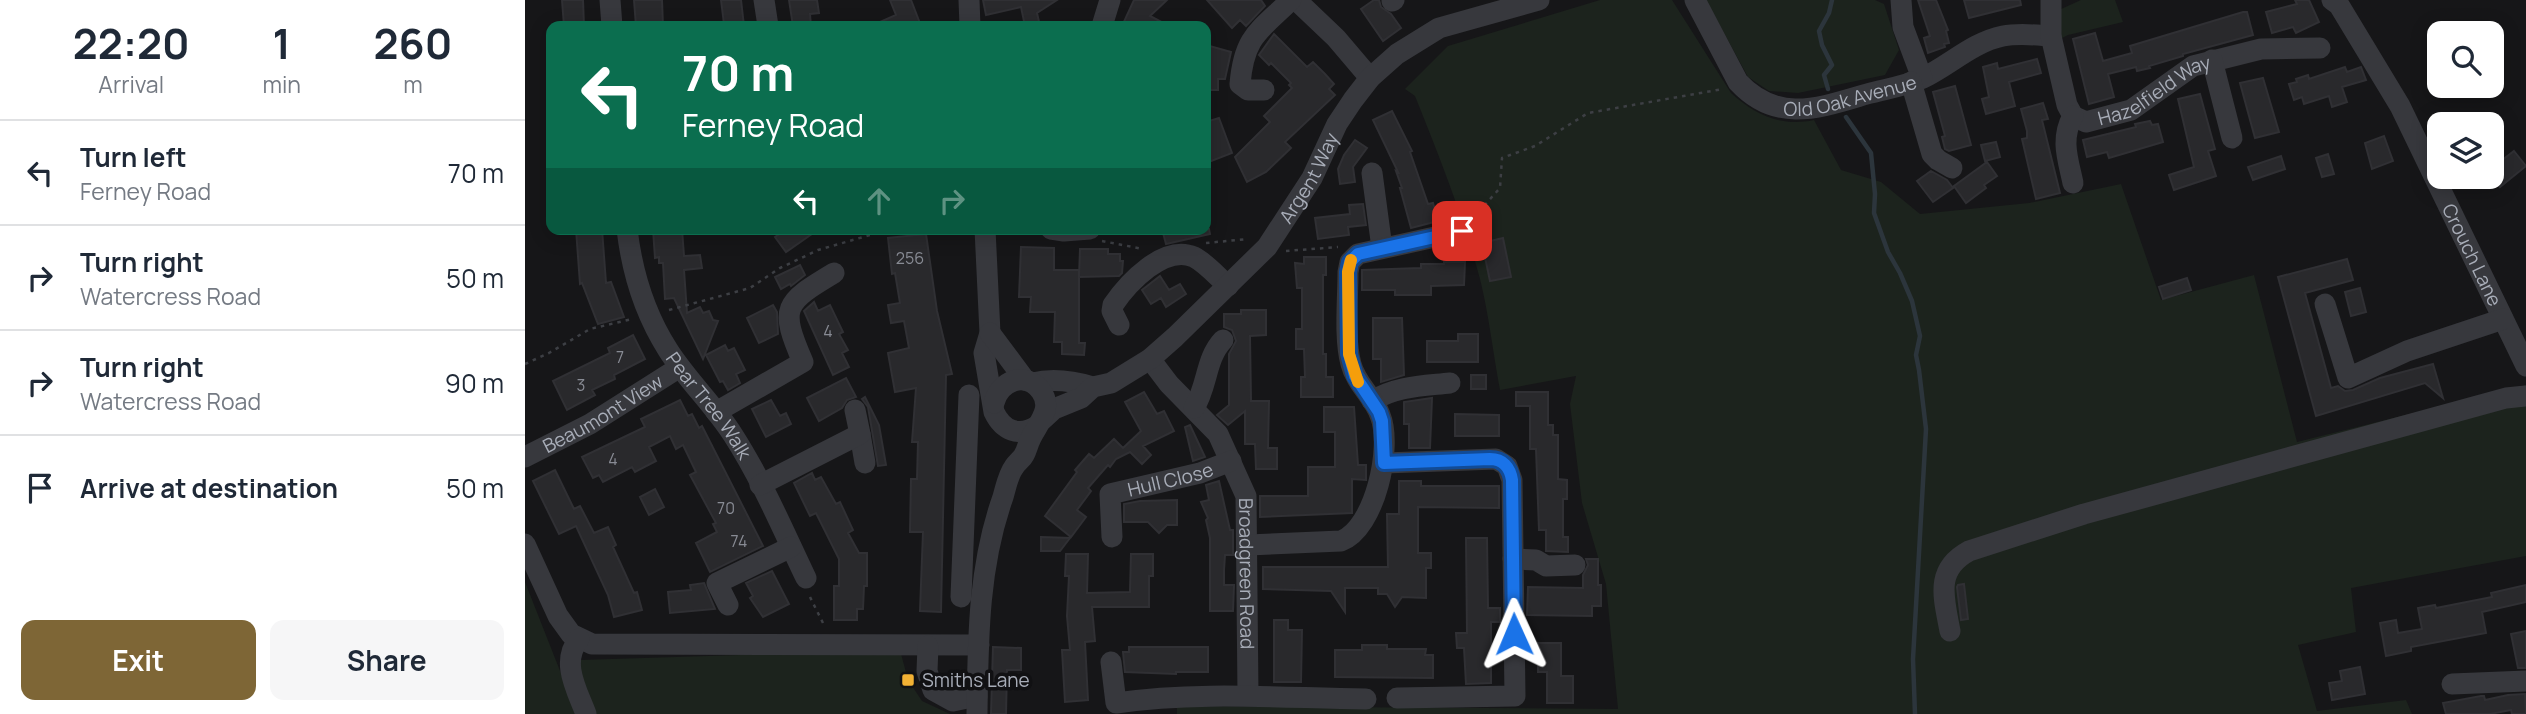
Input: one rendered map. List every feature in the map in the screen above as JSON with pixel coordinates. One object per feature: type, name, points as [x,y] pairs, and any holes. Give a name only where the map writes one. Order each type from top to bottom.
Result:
[{"type":"street","points":[[610,0],[612,21]]},
{"type":"street","points":[[764,0],[767,21]]},
{"type":"street","points":[[969,0],[970,21]]},
{"type":"street","points":[[1104,21],[1110,0]]},
{"type":"street","points":[[1264,90],[1248,90],[1240,84],[1242,58],[1249,41],[1294,0],[1336,38],[1370,78]]},
{"type":"street","name":"Argent Way","points":[[1039,423],[1054,409],[1081,398],[1093,387],[1111,383],[1150,359],[1267,247],[1312,178],[1337,124],[1370,78],[1397,54],[1439,28],[1539,0]]},
{"type":"street","name":"Old Oak Avenue","points":[[1695,0],[1738,82],[1748,92],[1769,104],[1796,110],[1827,106],[1917,80],[1973,48],[2001,36],[2051,36]]},
{"type":"street","points":[[1901,0],[1903,27],[1932,154],[1952,168]]},
{"type":"street","name":"Hazelfield Way","points":[[2051,0],[2051,36],[2067,105],[2073,116],[2087,122],[2131,110],[2183,72],[2212,60],[2261,49],[2320,48]]},
{"type":"street","name":"Crouch Lane","points":[[2332,0],[2339,5],[2400,106],[2526,366]]},
{"type":"street","points":[[2212,60],[2232,138]]},
{"type":"street","points":[[2073,116],[2065,135],[2073,183]]},
{"type":"street","points":[[1372,173],[1382,248]]},
{"type":"street","points":[[1248,545],[1341,541],[1359,529],[1384,463],[1382,421],[1355,376],[1349,354],[1350,262],[1358,254],[1462,231]]},
{"type":"street","name":"Pear Tree Walk","points":[[628,235],[630,256],[645,304],[659,335],[732,434],[806,578]]},
{"type":"street","points":[[984,235],[990,333],[984,354],[994,412],[1004,427],[1013,468]]},
{"type":"street","points":[[1119,325],[1112,311],[1113,305],[1150,252],[1186,254],[1197,258],[1228,286]]},
{"type":"street","points":[[716,412],[803,362],[793,340],[789,309],[796,297],[834,273]]},
{"type":"street","points":[[2325,304],[2348,378],[2407,351],[2503,319]]},
{"type":"street","points":[[928,646],[927,671],[933,690],[953,701],[977,705],[980,598],[991,530],[1013,468],[1024,456],[1045,412],[1044,396],[990,333]]},
{"type":"street","points":[[1194,408],[1202,396],[1214,349],[1223,340]]},
{"type":"street","name":"Broadgreen Road","points":[[1150,359],[1168,384],[1218,434],[1246,496],[1248,695]]},
{"type":"street","name":"Beaumont View","points":[[525,457],[590,424],[680,367]]},
{"type":"street","points":[[994,403],[1001,387],[1008,382],[1050,379],[1078,382],[1093,387]]},
{"type":"street","points":[[1372,401],[1405,388],[1450,383]]},
{"type":"street","points":[[961,597],[969,395]]},
{"type":"street","points":[[1950,631],[1944,599],[1944,580],[1956,558],[1969,551],[2084,514],[2506,398],[2526,396]]},
{"type":"street","points":[[856,410],[865,463]]},
{"type":"street","points":[[1004,427],[1021,432],[1039,423]]},
{"type":"street","points":[[760,485],[860,434]]},
{"type":"street","points":[[1384,463],[1490,459],[1503,462],[1512,480],[1515,696],[1397,698]]},
{"type":"street","name":"Hull Close","points":[[1112,537],[1111,494],[1201,474],[1231,461]]},
{"type":"street","points":[[965,528],[991,530]]},
{"type":"street","points":[[525,544],[566,628],[579,639],[592,644],[979,645]]},
{"type":"street","points":[[728,604],[717,583],[791,547]]},
{"type":"street","points":[[1513,559],[1536,560],[1546,566],[1575,565]]},
{"type":"street","points":[[579,639],[569,656],[570,671],[586,714]]},
{"type":"street","points":[[1111,662],[1116,704],[1150,698],[1248,695],[1366,699]]},
{"type":"street","points":[[2452,684],[2526,681]]},
{"type":"path","points":[[1462,231],[1500,188],[1502,158],[1535,146],[1588,113],[1722,90],[1738,82]]},
{"type":"path","points":[[525,364],[590,329],[639,317],[636,308],[653,301],[658,313],[739,292],[818,250],[870,235]]},
{"type":"path","points":[[1088,235],[1091,239],[1150,252]]},
{"type":"path","points":[[1202,243],[1253,238],[1279,252],[1338,246],[1358,254]]},
{"type":"path","points":[[806,578],[808,592],[831,645]]},
{"type":"shaded area","points":[[1600,0],[1672,0],[1731,93],[1749,107],[1769,117],[1790,122],[1814,120],[1841,170],[1881,182],[1920,214],[2029,203],[2121,184],[2161,300],[2254,275],[2297,442],[2526,385],[2526,556],[2351,588],[2356,632],[2298,645],[2317,711],[2406,700],[2412,714],[1177,714],[1177,706],[1618,709],[1606,584],[1582,503],[1570,404],[1576,376],[1500,390],[1480,279],[1466,232],[1415,96],[1405,89],[1448,46]]},
{"type":"shaded area","points":[[1706,0],[1875,0],[1884,4],[1899,50],[1885,75],[1798,93],[1769,91],[1748,77]]},
{"type":"shaded area","points":[[2081,0],[2115,0],[2123,22],[2068,35],[2058,40],[2059,10]]},
{"type":"shaded area","points":[[525,582],[577,714],[525,714]]},
{"type":"shaded area","points":[[900,650],[908,680],[922,701],[950,714],[596,714],[578,665],[580,660]]},
{"type":"building","points":[[562,0],[583,0],[584,21],[564,21]]},
{"type":"building","points":[[634,0],[662,0],[663,21],[636,21]]},
{"type":"building","points":[[721,0],[741,0],[743,21],[724,21]]},
{"type":"building","points":[[789,0],[817,0],[819,13],[810,14],[811,21],[792,21]]},
{"type":"building","points":[[890,0],[911,0],[919,21],[882,21],[896,15]]},
{"type":"building","points":[[983,0],[1057,0],[1037,13],[1039,21],[1024,21],[1021,7],[986,15]]},
{"type":"building","points":[[1134,0],[1167,0],[1150,16],[1160,21],[1124,21]]},
{"type":"building","points":[[1207,0],[1261,0],[1265,6],[1246,26],[1240,20],[1232,28]]},
{"type":"building","points":[[1374,0],[1379,0],[1381,7],[1391,14],[1401,28],[1383,41],[1361,9]]},
{"type":"building","points":[[1918,0],[1936,0],[1948,30],[1949,43],[1944,44],[1945,47],[1928,53],[1924,38],[1930,36]]},
{"type":"building","points":[[1964,0],[2020,0],[2021,5],[1969,18]]},
{"type":"building","points":[[2295,0],[2309,0],[2319,22],[2296,33],[2293,27],[2272,33],[2266,12],[2297,4]]},
{"type":"building","points":[[2247,12],[2253,35],[2183,54],[2149,66],[2150,68],[2137,71],[2136,67],[2108,74],[2114,97],[2089,104],[2073,39],[2095,33],[2103,61],[2132,53],[2130,46]]},
{"type":"building","points":[[1274,34],[1307,67],[1313,62],[1325,74],[1334,84],[1329,89],[1335,95],[1285,142],[1291,148],[1266,172],[1247,182],[1235,157],[1270,122],[1264,116],[1292,88],[1289,85],[1291,83],[1271,63],[1269,65],[1259,55]]},
{"type":"building","points":[[1211,46],[1231,52],[1225,79],[1218,79],[1218,90],[1211,90]]},
{"type":"building","points":[[2037,59],[2041,73],[2009,82],[2015,106],[1986,114],[1982,99],[1989,97],[1983,67],[1997,63],[1998,69]]},
{"type":"building","points":[[2345,67],[2347,72],[2361,67],[2366,80],[2342,87],[2347,102],[2332,107],[2329,96],[2304,104],[2302,97],[2294,100],[2289,84],[2297,82],[2296,79],[2308,75],[2309,79]]},
{"type":"building","points":[[2263,78],[2279,132],[2255,138],[2240,83]]},
{"type":"building","points":[[1955,86],[1971,145],[1949,151],[1945,149],[1942,137],[1945,136],[1933,92]]},
{"type":"building","points":[[2200,94],[2215,149],[2208,151],[2216,176],[2174,190],[2169,175],[2194,167],[2178,99]]},
{"type":"building","points":[[2043,103],[2048,119],[2042,120],[2060,193],[2036,199],[2022,139],[2027,138],[2027,131],[2021,109]]},
{"type":"building","points":[[1392,111],[1412,151],[1410,152],[1428,204],[1433,203],[1438,221],[1411,228],[1396,171],[1398,172],[1373,120]]},
{"type":"building","points":[[1219,118],[1232,153],[1211,161],[1211,120]]},
{"type":"building","points":[[2150,121],[2152,125],[2158,124],[2163,142],[2109,158],[2107,152],[2087,157],[2083,140]]},
{"type":"building","points":[[2384,136],[2393,161],[2372,169],[2365,143]]},
{"type":"building","points":[[1355,140],[1367,148],[1353,167],[1355,182],[1340,184],[1338,169]]},
{"type":"building","points":[[1996,142],[2000,157],[1985,161],[1981,145]]},
{"type":"building","points":[[2514,151],[2526,166],[2504,184],[2504,159]]},
{"type":"building","points":[[2328,154],[2334,174],[2322,177],[2316,158]]},
{"type":"building","points":[[2281,156],[2285,169],[2253,180],[2248,167]]},
{"type":"building","points":[[1987,162],[1997,176],[1966,203],[1954,186]]},
{"type":"building","points":[[1931,171],[1947,180],[1953,188],[1933,202],[1917,181]]},
{"type":"building","points":[[1363,204],[1366,225],[1348,227],[1349,235],[1318,239],[1315,218],[1350,214],[1349,205]]},
{"type":"building","points":[[576,235],[602,235],[606,283],[611,282],[624,317],[598,324],[582,283],[580,284]]},
{"type":"building","points":[[653,235],[682,235],[684,256],[700,255],[702,268],[684,270],[687,313],[700,307],[703,313],[709,311],[713,320],[718,321],[703,359],[674,298],[665,299],[663,263],[659,263],[659,257],[655,258]]},
{"type":"building","points":[[778,235],[810,235],[786,252],[775,237]]},
{"type":"building","points":[[926,235],[937,311],[952,374],[946,375],[941,612],[920,611],[923,532],[910,532],[911,479],[917,479],[918,442],[912,442],[916,388],[895,392],[888,353],[909,348],[904,321],[891,323],[888,305],[900,303],[895,273],[892,274],[888,238]]},
{"type":"building","points":[[1164,235],[1206,235],[1166,244]]},
{"type":"building","points":[[1503,238],[1511,277],[1490,281],[1482,243]]},
{"type":"building","points":[[1021,247],[1054,248],[1054,270],[1079,270],[1079,343],[1085,343],[1084,355],[1062,354],[1062,342],[1054,342],[1055,312],[1030,312],[1031,297],[1019,297]]},
{"type":"building","points":[[1080,249],[1108,249],[1108,254],[1120,254],[1120,261],[1123,261],[1122,273],[1119,276],[1079,277]]},
{"type":"building","points":[[1304,257],[1326,257],[1326,275],[1323,275],[1323,354],[1326,354],[1326,377],[1333,377],[1333,397],[1301,397],[1301,377],[1305,377],[1304,349],[1296,349],[1296,329],[1302,329],[1302,288],[1297,288],[1295,263],[1304,264]]},
{"type":"building","points":[[2347,259],[2353,280],[2305,293],[2331,388],[2338,386],[2345,391],[2353,390],[2380,378],[2433,364],[2443,398],[2425,383],[2316,416],[2278,277]]},
{"type":"building","points":[[1465,262],[1464,285],[1431,286],[1431,295],[1395,295],[1395,290],[1362,290],[1362,270],[1421,268],[1421,264]]},
{"type":"building","points":[[800,265],[805,275],[791,286],[790,284],[781,289],[775,277]]},
{"type":"building","points":[[1160,276],[1169,290],[1180,284],[1186,294],[1166,307],[1161,298],[1151,304],[1142,290]]},
{"type":"building","points":[[2187,278],[2191,290],[2163,299],[2159,287]]},
{"type":"building","points":[[2360,288],[2366,312],[2351,316],[2345,292]]},
{"type":"building","points":[[814,302],[818,311],[830,305],[843,332],[839,334],[848,350],[842,353],[849,367],[833,375],[804,311]]},
{"type":"building","points":[[773,305],[777,312],[778,334],[759,343],[747,318]]},
{"type":"building","points":[[1241,310],[1266,310],[1266,335],[1250,336],[1251,401],[1269,401],[1268,448],[1277,448],[1277,469],[1256,469],[1255,444],[1245,444],[1245,411],[1228,425],[1217,415],[1229,405],[1229,354],[1236,341],[1232,330],[1224,327],[1224,314],[1241,314]]},
{"type":"building","points":[[1373,318],[1402,318],[1404,375],[1381,382],[1381,359],[1373,359]]},
{"type":"building","points":[[1458,334],[1478,334],[1478,362],[1427,362],[1427,341],[1458,341]]},
{"type":"building","points":[[633,335],[645,359],[614,375],[615,379],[592,390],[595,395],[567,410],[553,381],[610,353],[608,348]]},
{"type":"building","points":[[725,345],[728,351],[734,348],[745,370],[736,374],[740,383],[728,390],[723,381],[720,382],[706,355]]},
{"type":"building","points":[[1471,375],[1486,375],[1486,389],[1471,389]]},
{"type":"building","points":[[846,378],[856,397],[847,400],[842,408],[819,421],[807,398]]},
{"type":"building","points":[[1144,392],[1157,414],[1164,411],[1174,431],[1143,446],[1151,455],[1142,464],[1130,452],[1116,459],[1110,467],[1108,465],[1088,488],[1091,491],[1077,510],[1086,517],[1071,537],[1045,516],[1077,472],[1075,470],[1089,454],[1094,458],[1114,439],[1123,448],[1141,431],[1125,402]]},
{"type":"building","points":[[1516,392],[1548,392],[1548,425],[1553,425],[1553,435],[1558,435],[1558,479],[1567,480],[1567,499],[1563,499],[1563,537],[1568,537],[1568,552],[1546,551],[1546,530],[1539,530],[1536,449],[1530,449],[1530,406],[1516,406]]},
{"type":"building","points":[[865,397],[879,425],[886,465],[878,466],[868,407],[862,399]]},
{"type":"building","points":[[1432,398],[1430,448],[1409,448],[1409,424],[1404,424],[1404,402]]},
{"type":"building","points":[[680,400],[688,416],[692,414],[699,428],[702,426],[763,546],[710,572],[696,543],[717,532],[713,524],[716,523],[690,475],[696,472],[683,445],[676,449],[670,436],[649,447],[656,461],[635,472],[632,467],[603,482],[599,475],[593,478],[582,457],[645,427],[641,419]]},
{"type":"building","points":[[771,400],[780,416],[786,413],[791,424],[766,437],[752,409]]},
{"type":"building","points":[[1324,407],[1354,407],[1358,465],[1366,465],[1366,480],[1352,479],[1352,513],[1260,517],[1260,496],[1308,496],[1308,467],[1335,467],[1335,432],[1324,432]]},
{"type":"building","points":[[1455,414],[1499,415],[1499,436],[1455,436]]},
{"type":"building","points":[[1190,425],[1205,457],[1193,461],[1185,427]]},
{"type":"building","points":[[555,470],[574,509],[580,506],[594,533],[608,527],[616,545],[613,547],[634,593],[637,592],[642,610],[614,617],[608,595],[576,526],[559,534],[533,481]]},
{"type":"building","points":[[812,473],[815,480],[821,477],[836,504],[840,502],[853,530],[848,533],[859,553],[867,553],[867,586],[864,586],[863,609],[857,609],[857,620],[834,620],[834,586],[839,586],[839,559],[816,513],[810,516],[794,483]]},
{"type":"building","points":[[1219,481],[1230,530],[1233,530],[1233,555],[1225,555],[1224,585],[1234,585],[1233,611],[1210,611],[1210,538],[1206,520],[1208,518],[1201,502],[1209,500],[1206,485]]},
{"type":"building","points":[[1399,481],[1421,481],[1421,486],[1499,486],[1499,508],[1418,507],[1418,553],[1431,553],[1431,568],[1426,568],[1426,598],[1402,597],[1395,607],[1387,594],[1378,594],[1378,588],[1345,588],[1345,612],[1331,591],[1263,589],[1263,567],[1388,567],[1387,514],[1399,514]]},
{"type":"building","points":[[655,489],[664,507],[649,515],[640,497]]},
{"type":"building","points":[[1177,500],[1177,525],[1167,525],[1159,533],[1148,522],[1124,522],[1124,504]]},
{"type":"building","points":[[1041,537],[1070,538],[1060,551],[1041,551]]},
{"type":"building","points":[[1466,538],[1487,538],[1488,608],[1500,608],[1500,622],[1491,622],[1491,683],[1466,684],[1464,648],[1457,648],[1456,633],[1467,633]]},
{"type":"building","points":[[1066,554],[1088,554],[1087,593],[1130,592],[1131,554],[1153,554],[1153,576],[1149,576],[1149,607],[1092,607],[1095,641],[1085,642],[1088,700],[1065,702],[1062,650],[1070,650]]},
{"type":"building","points":[[1586,559],[1598,559],[1598,585],[1601,585],[1601,606],[1592,606],[1592,616],[1527,615],[1528,587],[1583,588],[1583,575],[1588,565]]},
{"type":"building","points":[[772,571],[789,604],[763,617],[750,598],[753,596],[746,583]]},
{"type":"building","points":[[704,583],[715,609],[670,613],[668,592],[691,590],[690,585]]},
{"type":"building","points":[[1964,584],[1968,619],[1961,620],[1957,587]]},
{"type":"building","points":[[2526,585],[2526,602],[2482,612],[2486,633],[2411,647],[2411,651],[2386,656],[2380,623],[2396,620],[2398,633],[2422,629],[2418,608],[2435,605],[2436,608],[2492,597],[2491,593]]},
{"type":"building","points":[[1274,620],[1288,620],[1288,630],[1302,630],[1301,682],[1274,682]]},
{"type":"building","points":[[2526,631],[2526,668],[2518,668],[2511,634]]},
{"type":"building","points":[[1538,643],[1561,643],[1561,676],[1573,676],[1573,703],[1547,703],[1547,672],[1538,672]]},
{"type":"building","points":[[1362,645],[1387,645],[1387,649],[1426,649],[1425,655],[1433,655],[1433,678],[1335,677],[1335,650],[1362,650]]},
{"type":"building","points":[[993,647],[1021,648],[1021,670],[1007,670],[1006,714],[991,714]]},
{"type":"building","points":[[1129,647],[1208,647],[1208,672],[1125,672],[1123,652],[1129,652]]},
{"type":"building","points":[[2360,667],[2365,694],[2332,700],[2329,683],[2342,681],[2340,671]]},
{"type":"building","points":[[2525,694],[2526,714],[2512,714],[2511,710],[2490,714],[2446,714],[2443,703],[2481,696],[2484,696],[2485,700]]},
{"type":"waterway","points":[[1828,89],[1824,75],[1832,65],[1822,45],[1819,31],[1829,13],[1832,0]]},
{"type":"waterway","points":[[1846,117],[1871,153],[1874,213],[1888,252],[1912,301],[1920,336],[1916,355],[1926,429],[1913,659],[1915,714]]},
{"type":"slow traffic","points":[[1351,260],[1348,272],[1349,354],[1358,382]]},
{"type":"place","name":"Smiths Lane","points":[[908,680]]},
{"type":"route","points":[[1462,231],[1358,254],[1352,259],[1348,272],[1349,354],[1355,376],[1382,421],[1384,463],[1496,459],[1507,466],[1512,480],[1514,634]]}]
